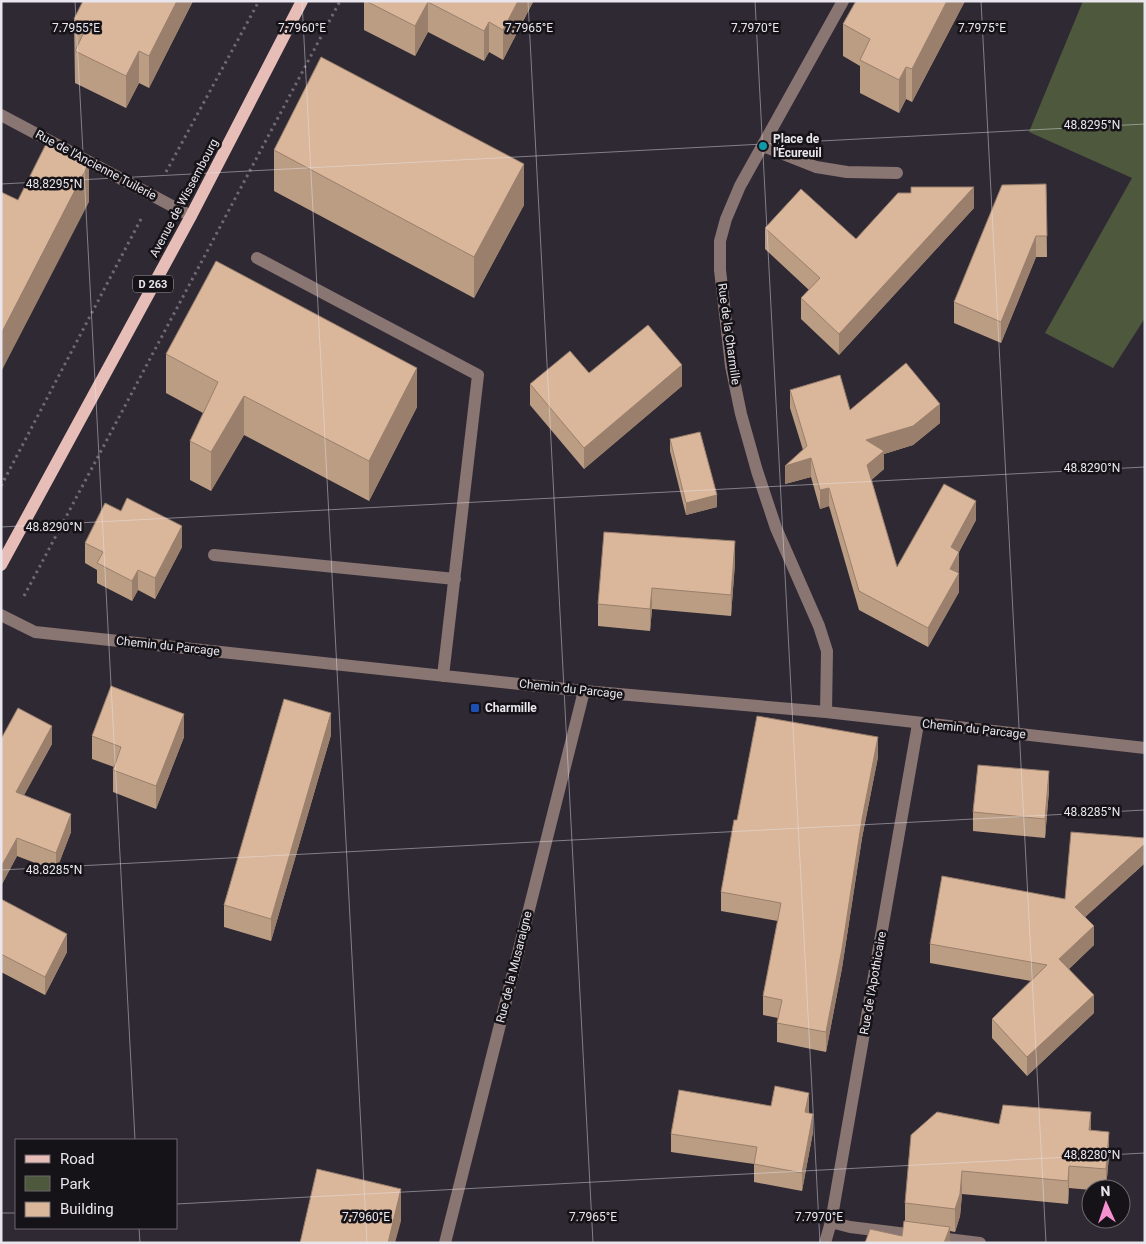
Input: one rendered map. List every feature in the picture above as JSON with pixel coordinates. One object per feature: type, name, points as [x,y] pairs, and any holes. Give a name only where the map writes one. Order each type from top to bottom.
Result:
[{"type":"main road","name":"Avenue de Wissembourg","points":[[1,565],[191,216],[302,1]]},
{"type":"street","name":"Rue de la Charmille","points":[[826,712],[827,651],[819,626],[776,528],[757,471],[731,366],[720,270],[720,241],[726,219],[740,186],[843,1]]},
{"type":"street","name":"Rue de l'Ancienne Tuilerie","points":[[1,115],[191,216]]},
{"type":"street","points":[[763,146],[816,167],[847,172],[897,173]]},
{"type":"street","points":[[257,258],[478,375],[443,676]]},
{"type":"street","points":[[214,555],[455,579]]},
{"type":"street","name":"Chemin du Parcage","points":[[6,618],[35,632],[584,691],[826,712],[918,724],[1145,748]]},
{"type":"street","name":"Rue de la Musaraigne","points":[[444,1243],[584,691]]},
{"type":"street","name":"Rue de l'Apothicaire","points":[[825,1243],[831,1222],[918,724]]},
{"type":"street","points":[[831,1222],[850,1227],[980,1243]]},
{"type":"path","points":[[1,486],[153,195],[259,1]]},
{"type":"path","points":[[6,618],[340,1]]},
{"type":"green space","points":[[1083,1],[1145,1],[1145,318],[1113,368],[1045,333],[1132,178],[1029,132]]},
{"type":"building","points":[[83,1],[177,1],[149,56],[139,51],[126,76],[75,51],[87,26],[74,19]]},
{"type":"building","points":[[366,1],[518,1],[503,30],[489,22],[484,31],[428,2],[415,26]]},
{"type":"building","points":[[856,1],[947,1],[912,69],[906,67],[899,80],[860,60],[870,39],[843,24]]},
{"type":"building","points":[[321,57],[524,164],[474,257],[274,150]]},
{"type":"building","points":[[47,142],[89,163],[1,334],[1,192],[18,200]]},
{"type":"building","points":[[1046,184],[1047,236],[1036,236],[1001,322],[954,302],[1002,185]]},
{"type":"building","points":[[911,187],[974,187],[839,334],[801,298],[820,278],[765,228],[801,189],[856,239],[898,193],[911,193]]},
{"type":"building","points":[[216,261],[417,368],[369,461],[244,396],[211,452],[190,441],[218,382],[166,354]]},
{"type":"building","points":[[648,325],[682,365],[584,448],[530,384],[570,351],[589,373]]},
{"type":"building","points":[[906,363],[940,404],[913,426],[866,440],[884,451],[867,465],[897,567],[944,484],[976,501],[951,547],[959,552],[950,569],[959,573],[928,628],[859,591],[829,488],[820,490],[811,458],[785,466],[807,446],[790,390],[840,375],[850,410]]},
{"type":"building","points":[[700,432],[717,495],[686,503],[670,439]]},
{"type":"building","points":[[127,498],[182,526],[155,578],[138,570],[132,581],[97,563],[103,552],[85,543],[105,503],[121,511]]},
{"type":"building","points":[[604,532],[735,541],[731,595],[652,588],[650,609],[598,604]]},
{"type":"building","points":[[111,686],[184,714],[156,786],[113,770],[121,747],[92,736]]},
{"type":"building","points":[[284,699],[331,713],[271,919],[224,905]]},
{"type":"building","points":[[18,708],[52,726],[16,792],[71,814],[56,853],[17,838],[1,867],[1,739]]},
{"type":"building","points":[[757,716],[878,737],[862,819],[842,949],[826,1032],[777,1023],[782,1000],[763,996],[781,903],[721,892],[734,820],[737,820]]},
{"type":"building","points":[[978,765],[1049,771],[1045,819],[973,812]]},
{"type":"building","points":[[1071,832],[1145,838],[1145,844],[1075,907],[1094,926],[1059,959],[1094,995],[1027,1057],[992,1019],[1047,965],[930,944],[942,876],[1065,899]]},
{"type":"building","points":[[1,899],[67,934],[45,977],[1,954]]},
{"type":"building","points":[[775,1086],[809,1093],[805,1112],[813,1114],[802,1173],[754,1164],[757,1147],[671,1134],[679,1090],[771,1106]]},
{"type":"building","points":[[1003,1105],[1091,1112],[1089,1130],[1109,1132],[1106,1169],[1069,1166],[1068,1181],[962,1171],[960,1194],[955,1209],[905,1203],[911,1135],[937,1112],[999,1124]]},
{"type":"building","points":[[317,1169],[401,1189],[388,1243],[300,1243]]},
{"type":"building","points":[[904,1221],[950,1227],[944,1243],[865,1243],[870,1229],[902,1236]]},
{"type":"place","name":"Place de l'Écureuil","points":[[763,146]]},
{"type":"place","name":"Charmille","points":[[475,708]]}]
